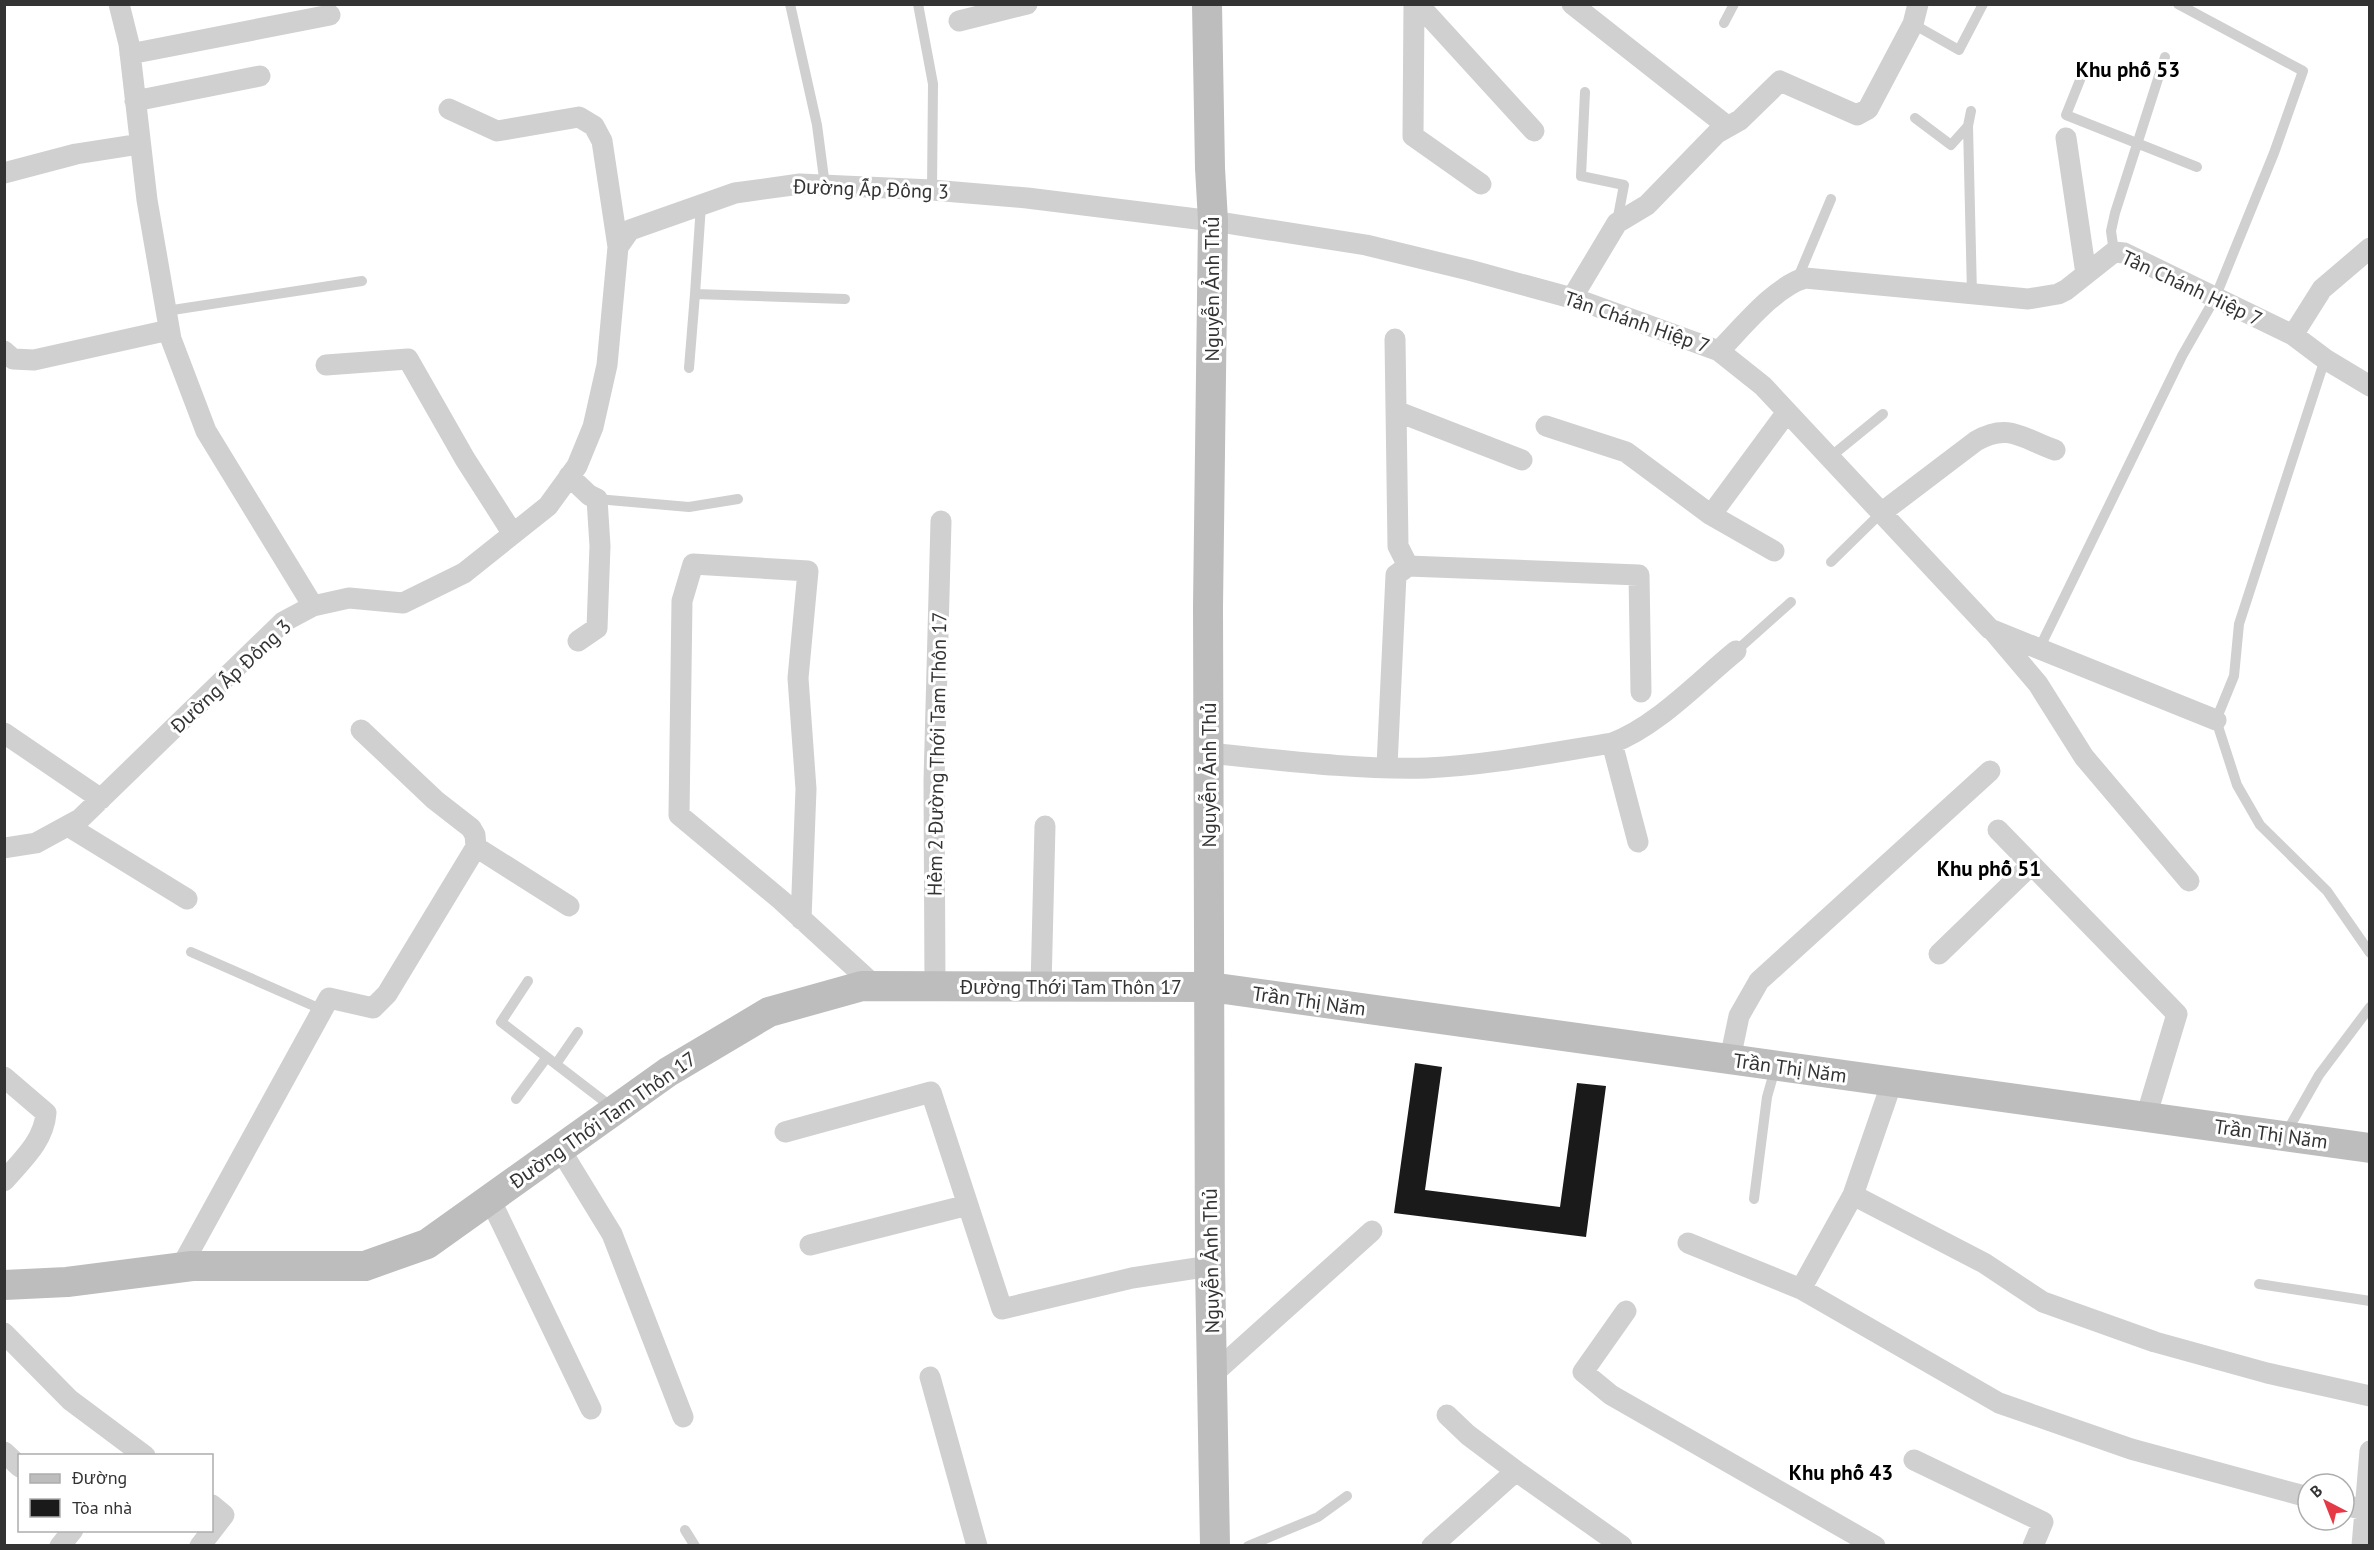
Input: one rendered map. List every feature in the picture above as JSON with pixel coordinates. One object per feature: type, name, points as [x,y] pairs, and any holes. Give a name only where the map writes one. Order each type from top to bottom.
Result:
[{"type":"street","points":[[119,4],[130,54],[140,144],[168,321],[206,431],[314,606]]},
{"type":"street","points":[[959,21],[1027,4]]},
{"type":"street","name":"Nguyễn Ảnh Thủ","points":[[1207,4],[1213,221],[1209,753],[1210,1266],[1215,1545]]},
{"type":"street","points":[[1416,4],[1534,131]]},
{"type":"street","points":[[1416,4],[1413,136],[1481,184]]},
{"type":"street","points":[[1572,4],[1727,126]]},
{"type":"street","points":[[1572,298],[1617,223],[1647,205],[1708,141],[1727,126],[1740,120],[1780,81],[1857,115],[1868,109],[1916,14]]},
{"type":"street","points":[[130,54],[330,15]]},
{"type":"street","points":[[135,101],[260,76]]},
{"type":"street","points":[[450,109],[496,131],[579,117],[594,126],[602,141],[618,247]]},
{"type":"street","points":[[2066,138],[2086,274]]},
{"type":"street","points":[[4,173],[76,154],[140,144]]},
{"type":"street","name":"Đường Ấp Đông 3","points":[[4,848],[36,843],[80,819],[283,622],[314,606],[349,597],[403,603],[464,573],[548,506],[577,466],[593,427],[607,365],[618,247],[630,230],[735,193],[800,184],[932,190],[1027,198],[1213,221]]},
{"type":"street","name":"Tân Chánh Hiệp 7","points":[[1213,221],[1366,245],[1572,298],[1719,351],[1771,300],[1797,280],[1815,278],[2028,299],[2058,294],[2114,252],[2124,253],[2293,335],[2325,359],[2370,386]]},
{"type":"street","points":[[2293,335],[2322,289],[2370,248]]},
{"type":"street","points":[[4,351],[13,359],[34,360],[168,321]]},
{"type":"street","points":[[1395,339],[1398,546],[1408,566]]},
{"type":"street","points":[[1719,351],[1763,386],[1990,628],[2038,684],[2084,757],[2189,881]]},
{"type":"street","points":[[326,366],[408,359],[465,459],[513,534]]},
{"type":"street","points":[[1396,411],[1522,460]]},
{"type":"street","points":[[1711,515],[1787,412]]},
{"type":"street","points":[[1546,426],[1626,452],[1711,515],[1774,551]]},
{"type":"street","points":[[1881,513],[1991,432],[2007,430],[2055,450]]},
{"type":"street","points":[[569,476],[589,495],[597,499],[600,546],[597,628],[578,641]]},
{"type":"street","name":"Hẻm 2 Đường Thới Tam Thôn 17","points":[[935,986],[934,781],[941,521]]},
{"type":"street","points":[[801,919],[806,789],[798,678],[808,571],[693,564],[682,601],[680,815],[875,986]]},
{"type":"street","points":[[1387,766],[1396,575],[1408,566],[1639,575],[1641,692]]},
{"type":"street","points":[[1990,628],[2216,720]]},
{"type":"street","points":[[1209,753],[1297,761],[1425,768],[1501,762],[1612,743],[1628,737],[1646,725],[1736,651]]},
{"type":"street","points":[[181,1267],[329,998],[373,1008],[387,994],[476,847],[475,835],[471,828],[435,800],[362,730]]},
{"type":"street","points":[[4,733],[101,799]]},
{"type":"street","points":[[1612,743],[1638,842]]},
{"type":"street","points":[[1730,1059],[1739,1016],[1759,981],[1990,771]]},
{"type":"street","points":[[68,826],[187,898]]},
{"type":"street","points":[[1041,987],[1045,826]]},
{"type":"street","points":[[1998,830],[2177,1014],[2146,1117]]},
{"type":"street","points":[[476,847],[569,906]]},
{"type":"street","points":[[1939,954],[2031,865]]},
{"type":"street","name":"Đường Thới Tam Thôn 17","points":[[4,1285],[67,1282],[181,1267],[365,1266],[427,1244],[668,1072],[769,1012],[861,986],[1210,987]]},
{"type":"street","name":"Trần Thị Năm","points":[[1210,987],[2370,1148]]},
{"type":"street","points":[[4,1077],[46,1113],[45,1126],[38,1140],[4,1181]]},
{"type":"street","points":[[1801,1288],[1853,1195],[1892,1082]]},
{"type":"street","points":[[785,1132],[931,1092],[1002,1309],[1132,1278],[1210,1266]]},
{"type":"street","points":[[560,1149],[612,1234],[683,1417]]},
{"type":"street","points":[[1853,1195],[1984,1263],[2043,1302],[2155,1342],[2267,1373],[2370,1396]]},
{"type":"street","points":[[490,1199],[591,1409]]},
{"type":"street","points":[[810,1245],[968,1205]]},
{"type":"street","points":[[1213,1374],[1372,1232]]},
{"type":"street","points":[[1688,1243],[1801,1288],[1999,1403],[2131,1449],[2296,1494]]},
{"type":"street","points":[[1626,1311],[1583,1372],[1611,1395],[1848,1539],[1875,1545]]},
{"type":"street","points":[[4,1333],[70,1400],[142,1454]]},
{"type":"street","points":[[930,1377],[977,1545]]},
{"type":"street","points":[[1447,1415],[1468,1435],[1515,1471],[1622,1545]]},
{"type":"street","points":[[2362,1545],[2370,1451]]},
{"type":"street","points":[[4,1452],[18,1465]]},
{"type":"street","points":[[1914,1460],[2043,1522],[2033,1545]]},
{"type":"street","points":[[1432,1545],[1515,1471]]},
{"type":"street","points":[[213,1506],[224,1515],[213,1529]]},
{"type":"street","points":[[2356,1508],[2365,1510]]},
{"type":"street","points":[[60,1545],[71,1532]]},
{"type":"street","points":[[200,1545],[210,1532]]},
{"type":"lane","points":[[790,4],[817,125],[825,186]]},
{"type":"lane","points":[[918,4],[933,84],[932,190]]},
{"type":"lane","points":[[1724,23],[1734,4]]},
{"type":"lane","points":[[1916,14],[1959,50],[1983,4]]},
{"type":"lane","points":[[2040,647],[2182,356],[2215,298],[2274,153],[2303,71],[2178,4]]},
{"type":"lane","points":[[2114,252],[2111,231],[2115,213],[2165,57]]},
{"type":"lane","points":[[2080,80],[2066,115],[2197,167]]},
{"type":"lane","points":[[1585,92],[1581,176],[1624,184],[1617,223]]},
{"type":"lane","points":[[1971,111],[1968,126],[1972,294]]},
{"type":"lane","points":[[1915,118],[1951,145],[1968,126]]},
{"type":"lane","points":[[1797,280],[1831,199]]},
{"type":"lane","points":[[689,368],[701,205]]},
{"type":"lane","points":[[168,321],[362,281]]},
{"type":"lane","points":[[694,294],[845,299]]},
{"type":"lane","points":[[2325,359],[2283,482],[2239,624],[2235,670],[2216,720],[2237,785],[2259,825],[2327,891],[2370,952]]},
{"type":"lane","points":[[1829,458],[1882,414]]},
{"type":"lane","points":[[597,499],[688,507],[738,499]]},
{"type":"lane","points":[[1831,562],[1881,513]]},
{"type":"lane","points":[[1736,651],[1791,602]]},
{"type":"lane","points":[[191,952],[324,1010]]},
{"type":"lane","points":[[528,981],[501,1022],[615,1110]]},
{"type":"lane","points":[[2285,1136],[2319,1075],[2370,1007]]},
{"type":"lane","points":[[516,1099],[578,1032]]},
{"type":"lane","points":[[1754,1198],[1767,1097],[1776,1066]]},
{"type":"lane","points":[[2259,1284],[2370,1301]]},
{"type":"lane","points":[[1248,1545],[1318,1517],[1347,1496]]},
{"type":"lane","points":[[685,1530],[695,1545]]},
{"type":"building","points":[[1415,1063],[1442,1067],[1425,1190],[1560,1207],[1577,1083],[1606,1086],[1586,1237],[1394,1213]]},
{"type":"district","name":"Khu phố 53","points":[[2128,69]]},
{"type":"district","name":"Khu phố 51","points":[[1989,868]]},
{"type":"district","name":"Khu phố 43","points":[[1841,1472]]}]
